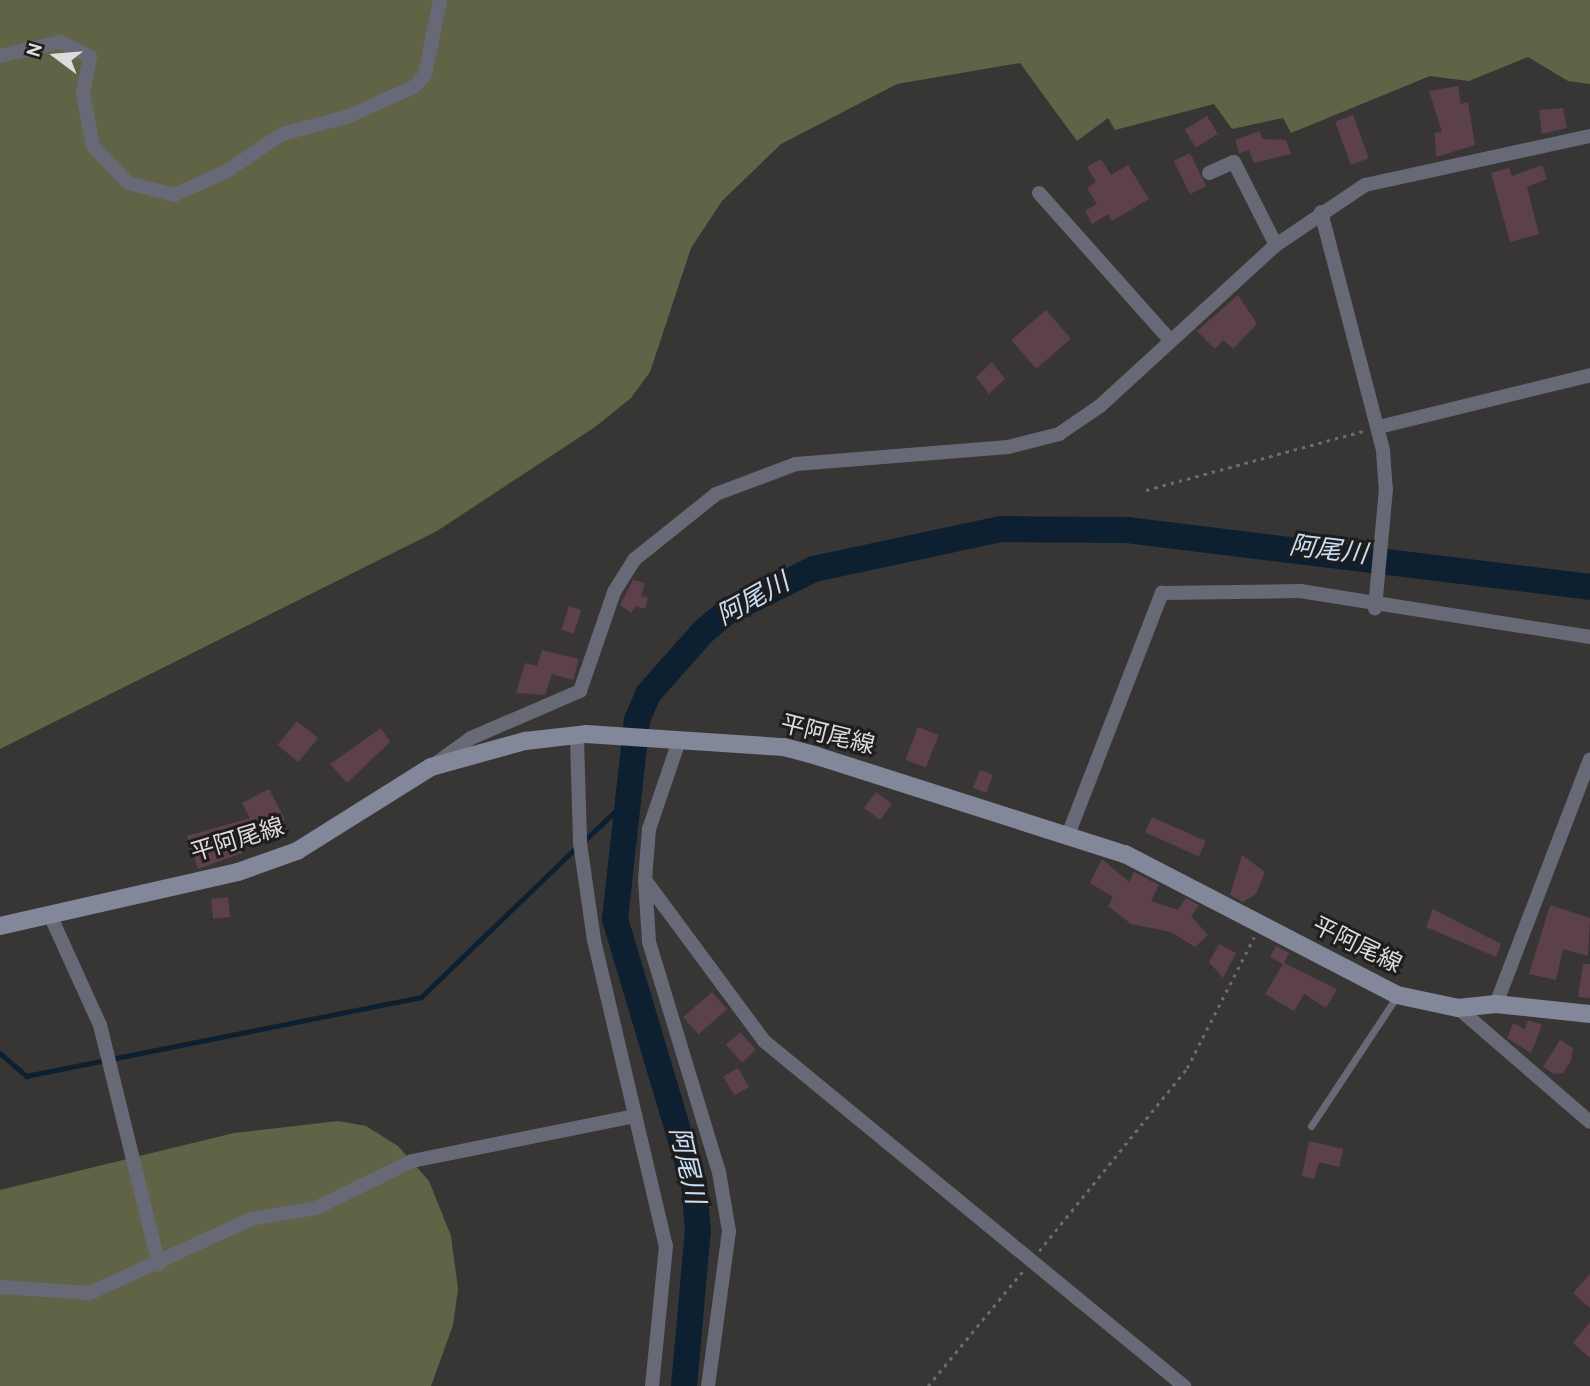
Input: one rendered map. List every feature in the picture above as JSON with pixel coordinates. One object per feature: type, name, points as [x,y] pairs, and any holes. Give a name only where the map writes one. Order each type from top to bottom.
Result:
[{"type":"main road","name":"平阿尾線","points":[[0,926],[238,872],[297,851],[431,766],[525,741],[582,737],[674,740],[784,747],[1141,860],[1260,926],[1397,995],[1458,1008],[1496,1004],[1590,1014]]},
{"type":"street","points":[[0,56],[61,43],[90,57],[83,93],[93,146],[128,183],[174,195],[227,171],[282,134],[349,117],[415,86],[425,75],[440,0]]},
{"type":"street","points":[[431,766],[471,738],[580,691],[614,593],[635,559],[716,494],[796,464],[1008,447],[1059,434],[1171,341],[1276,245],[1321,212],[1365,185],[1590,136]]},
{"type":"street","points":[[1209,173],[1234,162],[1276,245]]},
{"type":"street","points":[[1039,193],[1171,341]]},
{"type":"street","points":[[1321,212],[1379,427],[1386,489],[1376,577],[1376,608]]},
{"type":"street","points":[[1379,427],[1590,375]]},
{"type":"street","points":[[1068,835],[1162,593],[1257,587],[1376,608],[1590,637]]},
{"type":"street","points":[[582,737],[580,843],[594,940],[666,1247],[652,1386]]},
{"type":"street","points":[[674,740],[649,830],[645,880],[649,942],[719,1172],[729,1231],[708,1386]]},
{"type":"street","points":[[1496,1004],[1590,759]]},
{"type":"street","points":[[645,880],[764,1041],[1184,1386]]},
{"type":"street","points":[[50,915],[100,1026],[159,1265]]},
{"type":"street","points":[[1458,1008],[1590,1122]]},
{"type":"street","points":[[0,1287],[90,1293],[159,1265],[251,1219],[316,1208],[423,1158],[636,1116]]},
{"type":"lane","points":[[1311,1126],[1397,995]]},
{"type":"path","points":[[1146,490],[1379,427]]},
{"type":"path","points":[[928,1386],[1187,1068],[1260,926]]},
{"type":"green space","points":[[0,0],[1590,0],[1590,84],[1568,81],[1528,57],[1469,81],[1430,76],[1291,133],[1283,118],[1232,129],[1214,104],[1115,130],[1108,118],[1077,141],[1020,63],[897,84],[781,144],[722,201],[691,248],[650,372],[631,398],[595,427],[437,531],[0,749]]},
{"type":"green space","points":[[338,1121],[366,1126],[398,1146],[429,1181],[451,1236],[458,1289],[453,1325],[431,1386],[0,1386],[0,1190],[234,1133]]},
{"type":"building","points":[[1458,86],[1461,104],[1468,102],[1475,145],[1436,157],[1435,133],[1442,132],[1429,91]]},
{"type":"building","points":[[1563,108],[1567,128],[1542,134],[1539,110]]},
{"type":"building","points":[[1353,115],[1369,158],[1351,165],[1335,121]]},
{"type":"building","points":[[1207,116],[1218,134],[1196,147],[1185,129]]},
{"type":"building","points":[[1259,131],[1263,139],[1286,140],[1291,154],[1254,163],[1249,150],[1239,153],[1235,140]]},
{"type":"building","points":[[1190,153],[1206,186],[1190,194],[1174,161]]},
{"type":"building","points":[[1101,159],[1111,175],[1128,165],[1149,199],[1112,221],[1108,214],[1092,224],[1085,211],[1097,204],[1087,188],[1096,182],[1087,167]]},
{"type":"building","points":[[1542,165],[1547,179],[1527,187],[1539,234],[1510,242],[1491,173],[1509,168],[1512,176]]},
{"type":"building","points":[[1238,295],[1257,324],[1233,349],[1223,340],[1215,349],[1197,331]]},
{"type":"building","points":[[1046,310],[1071,339],[1036,369],[1011,340]]},
{"type":"building","points":[[992,362],[1005,379],[989,394],[976,377]]},
{"type":"building","points":[[633,580],[645,583],[641,596],[648,598],[645,609],[636,606],[631,613],[620,605]]},
{"type":"building","points":[[569,606],[581,610],[574,634],[561,630]]},
{"type":"building","points":[[542,650],[579,659],[573,680],[552,674],[545,695],[516,693],[525,663],[537,666]]},
{"type":"building","points":[[297,721],[318,738],[298,762],[277,745]]},
{"type":"building","points":[[918,727],[939,735],[926,768],[905,760]]},
{"type":"building","points":[[381,728],[390,742],[347,783],[330,764]]},
{"type":"building","points":[[980,770],[993,775],[986,793],[973,788]]},
{"type":"building","points":[[269,789],[285,820],[242,843],[245,852],[198,869],[187,836],[250,818],[242,803]]},
{"type":"building","points":[[876,792],[892,804],[880,820],[864,808]]},
{"type":"building","points":[[1152,817],[1206,841],[1199,857],[1145,833]]},
{"type":"building","points":[[1242,855],[1265,872],[1256,894],[1243,902],[1230,895]]},
{"type":"building","points":[[1102,859],[1129,882],[1134,872],[1159,885],[1151,901],[1178,910],[1186,898],[1199,905],[1191,916],[1208,935],[1195,947],[1171,932],[1131,924],[1108,906],[1113,897],[1090,883]]},
{"type":"building","points":[[228,897],[230,917],[213,919],[211,899]]},
{"type":"building","points":[[1550,905],[1590,918],[1588,956],[1563,949],[1556,980],[1529,974]]},
{"type":"building","points":[[1433,909],[1501,944],[1496,957],[1426,927]]},
{"type":"building","points":[[1219,944],[1236,953],[1223,978],[1209,962]]},
{"type":"building","points":[[1276,946],[1289,953],[1284,963],[1337,989],[1326,1008],[1304,994],[1294,1011],[1265,994],[1283,964],[1270,957]]},
{"type":"building","points":[[1583,964],[1590,964],[1590,998],[1578,997]]},
{"type":"building","points":[[712,992],[727,1009],[698,1034],[683,1017]]},
{"type":"building","points":[[1528,1020],[1542,1025],[1531,1053],[1507,1038],[1513,1023],[1525,1029]]},
{"type":"building","points":[[740,1032],[756,1050],[742,1063],[726,1045]]},
{"type":"building","points":[[1560,1040],[1573,1048],[1571,1061],[1563,1073],[1554,1074],[1543,1067]]},
{"type":"building","points":[[738,1068],[749,1087],[734,1096],[723,1076]]},
{"type":"building","points":[[1309,1141],[1343,1149],[1339,1167],[1319,1162],[1314,1179],[1302,1176]]},
{"type":"building","points":[[1590,1274],[1590,1308],[1573,1293]]},
{"type":"building","points":[[1590,1322],[1590,1358],[1573,1343]]},
{"type":"waterway","name":"阿尾川","points":[[684,1386],[698,1230],[694,1184],[615,919],[637,720],[648,694],[704,631],[727,612],[814,569],[1001,529],[1127,530],[1590,587]]},
{"type":"waterway","points":[[584,841],[623,804]]},
{"type":"waterway","points":[[0,1053],[26,1076],[421,997],[577,847]]}]
